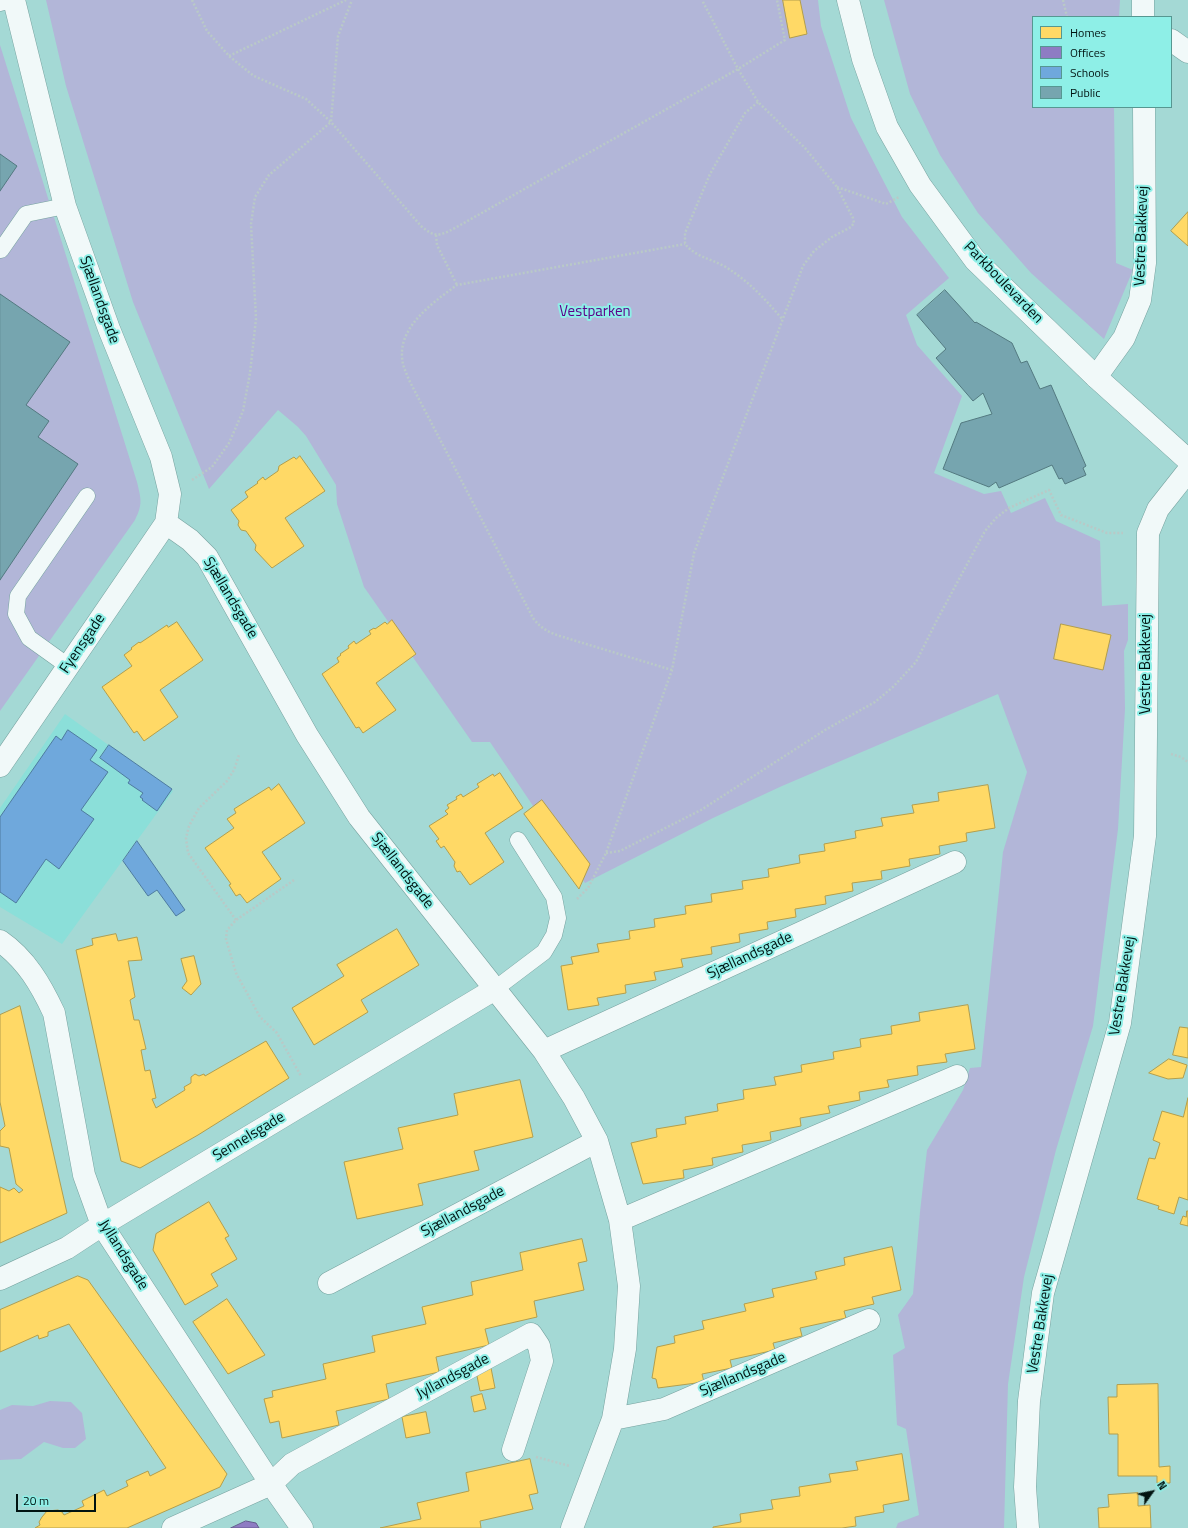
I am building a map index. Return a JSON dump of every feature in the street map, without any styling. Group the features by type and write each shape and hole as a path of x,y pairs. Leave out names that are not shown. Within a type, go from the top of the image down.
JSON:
{"street":[{"name":"Sjællandsgade","path":"13,0 65,206 109,330 161,457 170,494 166,523 190,540 207,557 307,735 359,817 544,1051 574,1098 597,1141 620,1220 629,1286 625,1350 612,1419 572,1528"},
{"name":"Parkboulevarden","path":"848,0 863,59 887,127 920,185 975,260 1096,377 1188,460"},
{"path":"1143,0 1143,16"},
{"path":"1172,41 1188,52"},
{"name":"Vestre Bakkevej","path":"1096,377 1124,338 1140,300 1145,263 1144,108"},
{"name":"Vestre Bakkevej","path":"1028,1528 1025,1487 1029,1401 1042,1292 1120,1023 1145,836 1148,533 1158,509 1188,471"},
{"name":"Fyensgade","path":"0,766 166,523"},
{"name":"Sjællandsgade","path":"544,1051 955,862"},
{"name":"Jyllandsgade","path":"0,941 25,964 43,988 54,1013 84,1175 102,1225 271,1484 302,1528"},
{"name":"Sennelsgade","path":"0,1279 67,1248 102,1225 495,989"},
{"path":"620,1220 957,1076"},
{"name":"Sjællandsgade","path":"330,1283 597,1141"},
{"name":"Sjællandsgade","path":"612,1419 664,1409 869,1320"},
{"name":"Jyllandsgade","path":"271,1484 292,1464 531,1334 539,1346 542,1361 513,1450"},
{"path":"173,1528 271,1484"}],"lane":[{"path":"0,3 13,0"},
{"path":"1,250 26,214 65,206"},
{"path":"68,666 29,638 16,614 18,596 87,496"},
{"path":"495,989 544,952 554,935 558,918 554,897 518,840"}],"path":[{"path":"192,0 207,31 229,56 254,76 306,99 331,122 421,226 431,234 436,235 440,235 455,228 738,69 785,40 777,0"},
{"path":"229,56 346,0"},
{"path":"170,494 212,467 230,443 243,411 250,373 256,320 251,224 255,198 269,175 331,122 338,36 352,0"},
{"path":"558,918 588,888 606,853 672,670 694,553 803,266 814,251 832,236 851,227 854,223 853,218 837,187 805,148 758,102 738,69 702,0"},
{"path":"1063,0 1067,16"},
{"path":"758,102 745,113 710,174 685,233 685,244 692,252 723,266 747,281 763,296 783,320"},
{"path":"837,187 886,204 920,185"},
{"path":"436,235 437,245 457,285"},
{"path":"672,670 563,637 546,631 539,626 533,618 409,380 403,366 402,355 404,342 409,330 419,317 430,305 457,285 685,244"},
{"path":"606,853 620,851 701,810 825,730 875,702 893,687 916,662 985,531 996,518 1009,508 1049,490 1061,515 1107,533 1148,533"},
{"path":"236,920 188,853 186,838 189,826 199,808 227,782 234,770 239,755"},
{"path":"294,880 236,920 227,930 226,939 236,973 260,1018 277,1033 314,1098"},
{"path":"513,1450 593,1472"}],"shaded area":[{"path":"65,714 173,791 62,944 0,907 0,808"}],"green space":[{"name":"Vestparken","path":"46,0 818,0 821,26 851,118 902,217 949,278 906,315 917,345 962,396 934,473 984,494 1001,491 1011,513 1045,498 1056,521 1100,541 1102,606 1128,604 1128,640 1124,651 1125,709 1118,829 1093,1026 1056,1150 1024,1277 1008,1384 1004,1528 896,1528 898,1523 919,1515 906,1429 897,1425 893,1355 905,1348 898,1315 913,1294 927,1150 963,1090 970,1068 981,1067 1003,852 1027,772 998,694 782,786 713,818 585,883 490,742 472,742 364,587 337,504 336,485 306,436 298,427 278,410 209,489 133,302 66,86"},
{"path":"884,0 1120,0 1119,16 1032,16 1032,108 1114,108 1116,263 1133,270 1104,339 1031,273 978,213 940,155 910,94"},
{"path":"0,45 137,482 140,493 140,505 135,520 0,711"},
{"path":"50,1401 71,1402 82,1413 86,1439 75,1448 63,1448 44,1442 21,1459 0,1460 0,1410 12,1405 33,1406"}],"building: Homes":[{"path":"783,0 800,0 807,34 790,38"},
{"path":"1188,212 1188,246 1171,231"},
{"path":"300,456 325,491 285,518 304,546 272,568 255,550 256,545 246,531 241,530 238,525 239,521 231,510 248,497 245,492 258,483 257,482 263,477 265,480 278,471 279,466 294,457 296,459"},
{"path":"392,620 416,654 376,683 396,710 363,733 359,727 356,728 322,674 339,662 337,658 349,648 348,646 354,641 356,644 371,634 369,631 385,622 387,624"},
{"path":"177,622 203,660 160,690 178,717 144,741 137,731 134,733 102,687 132,666 124,655 132,649 131,648 167,625 168,627"},
{"path":"1061,624 1111,635 1103,670 1054,659"},
{"path":"500,773 523,808 485,833 504,862 470,885 460,871 457,872 454,866 455,862 444,846 441,848 436,841 439,839 429,826 448,814 445,811 449,808 447,805 457,799 456,797 461,794 463,797 479,787 477,784 493,774 494,776"},
{"path":"279,784 305,823 262,852 281,879 247,903 240,894 236,896 229,885 231,884 205,848 234,828 227,819 236,813 234,809 269,787 271,790"},
{"path":"988,785 995,828 966,833 967,841 939,846 940,854 909,859 910,866 881,871 882,879 852,883 853,891 825,896 826,904 795,909 796,917 767,922 768,929 739,934 740,942 711,947 712,954 681,959 683,967 654,972 656,980 625,985 626,993 597,998 599,1005 568,1010 561,966 573,964 571,957 599,952 597,944 630,939 629,931 655,927 654,919 686,914 685,906 712,902 711,894 743,889 742,881 769,877 768,869 800,863 799,855 825,851 824,844 856,838 855,831 883,826 881,818 914,813 912,805 939,801 938,793"},
{"path":"542,800 590,864 579,889 524,814"},
{"path":"397,929 419,965 361,1000 368,1012 314,1045 292,1008 344,976 337,965"},
{"path":"116,934 118,941 137,937 142,960 128,961 135,997 130,1000 134,1020 139,1020 146,1049 141,1050 145,1071 150,1070 156,1098 152,1099 156,1108 185,1090 184,1087 191,1083 191,1077 195,1074 199,1076 204,1074 205,1076 266,1041 289,1078 198,1135 140,1168 121,1161 76,950 93,945 92,939"},
{"path":"194,956 201,984 191,995 182,988 187,981 181,959"},
{"path":"968,1005 975,1049 945,1054 947,1062 917,1066 918,1075 887,1080 889,1087 859,1092 860,1100 828,1106 830,1113 800,1118 801,1126 770,1132 771,1140 742,1145 743,1152 712,1158 713,1165 683,1170 684,1178 643,1184 631,1143 657,1137 656,1129 686,1124 685,1117 718,1111 717,1104 744,1099 743,1090 776,1085 774,1077 802,1072 801,1065 834,1059 833,1052 861,1047 860,1039 892,1034 891,1026 920,1021 919,1013"},
{"path":"20,1006 67,1213 0,1243 0,1187 9,1191 14,1188 19,1193 23,1190 16,1184 9,1148 0,1146 0,1131 5,1126 0,1102 0,1015"},
{"path":"1180,1027 1188,1028 1188,1058 1173,1055"},
{"path":"1169,1059 1187,1065 1183,1078 1168,1079 1149,1073"},
{"path":"520,1080 533,1137 474,1151 479,1170 418,1184 423,1205 357,1219 344,1162 403,1149 398,1128 458,1115 454,1094"},
{"path":"1188,1098 1188,1200 1179,1197 1174,1214 1158,1209 1159,1206 1137,1199 1149,1158 1155,1159 1160,1143 1153,1140 1162,1111 1183,1117"},
{"path":"209,1202 229,1236 225,1238 237,1259 211,1274 218,1286 185,1305 153,1250 156,1234"},
{"path":"1187,1211 1188,1226 1180,1224 1183,1216 1186,1217"},
{"path":"582,1239 587,1261 578,1263 584,1290 534,1301 537,1317 485,1329 489,1345 436,1357 439,1372 386,1384 389,1399 336,1411 339,1425 282,1438 279,1421 270,1423 264,1399 273,1397 272,1391 326,1379 323,1364 375,1352 372,1336 426,1324 422,1307 473,1295 471,1282 523,1270 520,1253"},
{"path":"892,1247 901,1290 872,1297 874,1304 844,1311 846,1318 800,1328 802,1336 773,1343 775,1350 730,1360 732,1368 702,1374 704,1382 658,1388 656,1379 652,1378 657,1347 675,1343 674,1336 704,1329 702,1321 746,1311 744,1304 774,1297 772,1289 817,1279 815,1272 845,1265 844,1258"},
{"path":"78,1276 88,1280 227,1474 220,1487 127,1528 35,1528 40,1525 39,1522 47,1511 58,1510 64,1515 84,1506 82,1501 104,1490 107,1496 128,1486 126,1481 148,1471 150,1476 166,1468 69,1324 48,1332 48,1336 39,1339 38,1335 0,1352 0,1310"},
{"path":"227,1299 265,1355 228,1374 193,1322"},
{"path":"491,1368 495,1388 480,1391 476,1371"},
{"path":"1158,1384 1159,1467 1170,1466 1170,1483 1157,1483 1157,1476 1118,1476 1118,1434 1109,1434 1108,1397 1117,1397 1117,1385"},
{"path":"482,1394 486,1409 474,1412 471,1397"},
{"path":"426,1412 430,1433 406,1438 402,1417"},
{"path":"902,1454 909,1500 883,1505 884,1512 855,1517 856,1526 842,1528 713,1528 741,1522 740,1514 773,1509 771,1500 800,1496 799,1487 831,1482 829,1474 858,1470 856,1462"},
{"path":"530,1459 538,1493 529,1495 533,1509 480,1521 481,1528 380,1528 421,1519 417,1503 469,1491 466,1473"},
{"path":"1138,1493 1138,1506 1150,1505 1151,1528 1099,1528 1098,1508 1109,1507 1108,1495"}],"building: Offices":[{"path":"246,1521 256,1523 259,1528 231,1528"}],"building: Schools":[{"path":"68,730 97,750 90,760 108,772 81,810 94,819 59,869 46,859 16,903 0,892 0,817 56,736 61,740"},
{"path":"109,745 172,789 157,811 142,800 143,799 140,797 143,793 128,783 130,780 100,758"},
{"path":"137,841 185,910 176,916 157,890 148,896 123,861"}],"building: Public":[{"path":"0,154 17,166 0,191"},
{"path":"945,290 975,323 976,322 1012,343 1021,363 1027,361 1040,389 1051,385 1086,466 1083,468 1086,475 1065,484 1062,478 1059,479 1052,465 999,488 996,482 989,487 943,469 961,423 992,414 983,393 973,401 936,358 946,349 917,315"},
{"path":"0,294 70,342 26,405 49,421 38,437 78,464 0,580"}]}
